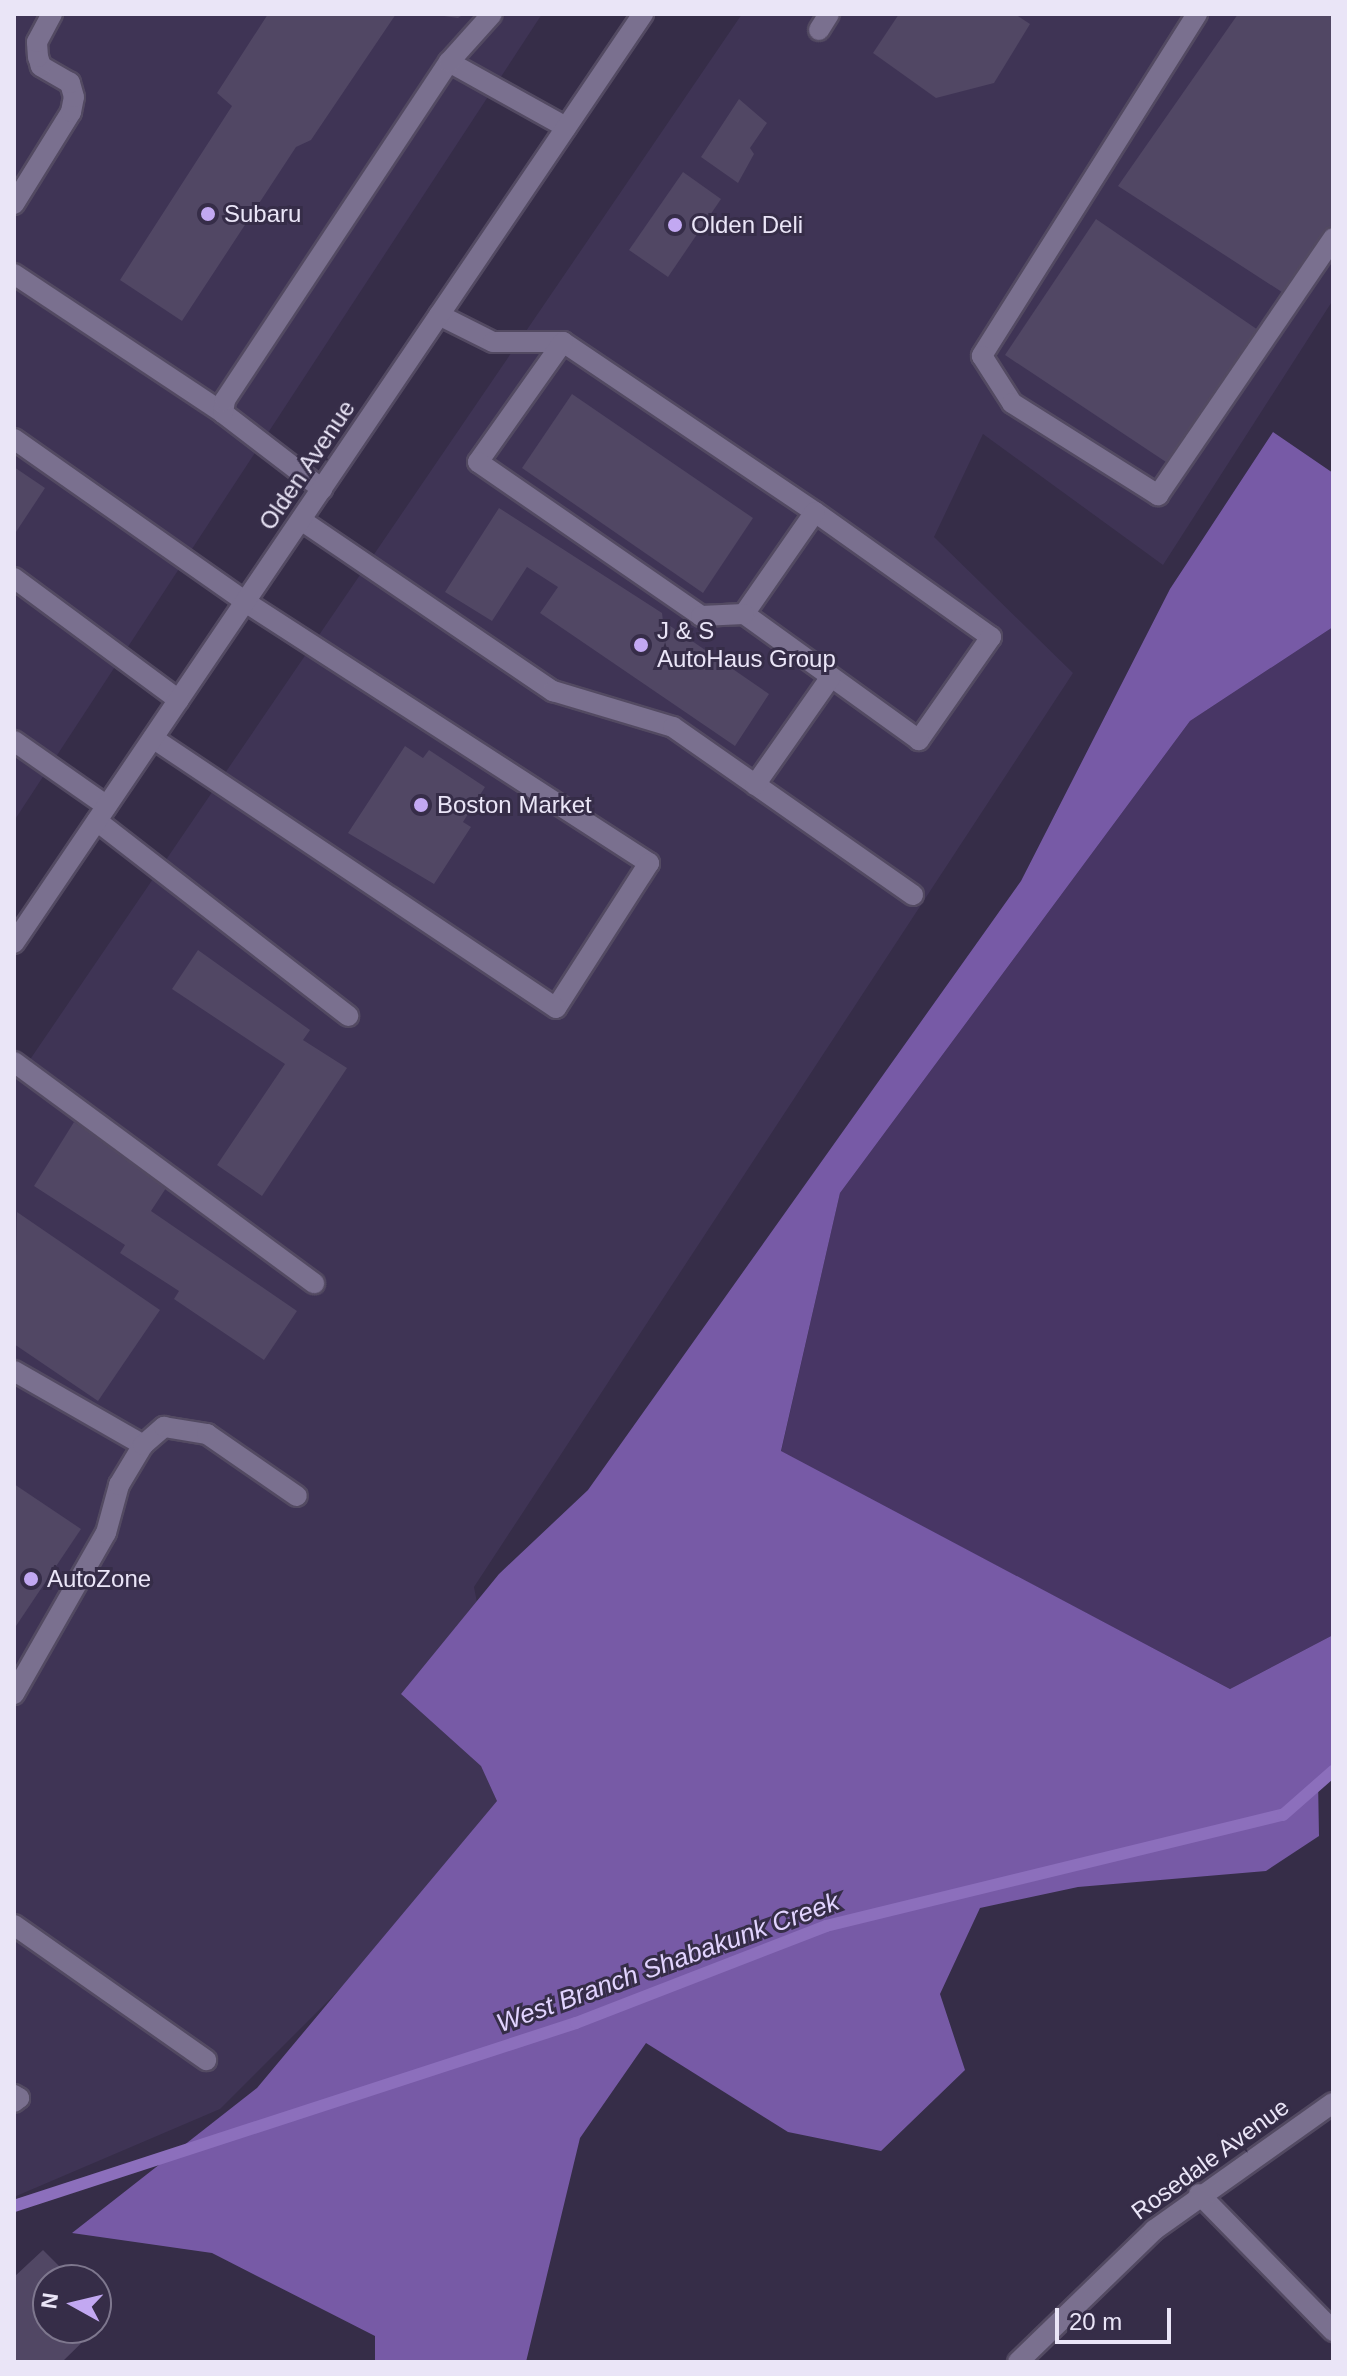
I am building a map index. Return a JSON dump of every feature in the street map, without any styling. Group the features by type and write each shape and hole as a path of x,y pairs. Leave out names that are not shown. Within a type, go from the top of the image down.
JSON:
{"main road":[{"path":"14,204 71,112 74,97 70,83 41,66 38,57 37,42 52,14"},
{"path":"223,413 225,400 449,62 492,14"},
{"name":"Olden Avenue","path":"14,943 643,14"},
{"path":"1197,14 982,356 1012,403 1158,495 1333,238"},
{"path":"449,62 566,127"},
{"path":"14,274 223,413 322,489"},
{"path":"439,315 493,342 563,342 815,512 991,637 919,740 744,614 701,616 478,462 563,342"},
{"path":"14,439 247,603 649,863 556,1008 153,738"},
{"path":"744,614 815,512"},
{"path":"301,520 553,691 673,727 913,895"},
{"path":"14,578 179,700"},
{"path":"755,785 831,677"},
{"path":"14,741 348,1016"},
{"path":"14,1062 314,1283"},
{"path":"14,1371 143,1445"},
{"path":"14,1694 106,1533 119,1485 143,1445 164,1427 207,1434 297,1496"},
{"path":"14,1925 206,2060"},
{"path":"14,2095 19,2098 14,2102"},
{"name":"Rosedale Avenue","path":"1018,2362 1154,2230 1199,2194 1333,2103"},
{"path":"1199,2194 1333,2331"}],"shaded area":[{"path":"14,14 542,14 14,821"},
{"path":"742,14 1333,14 1333,300 1163,565 983,434 934,537 1073,673 474,1587 517,1812 220,2109 14,2197 14,1083"},
{"path":"1273,432 1333,473 1333,627 1190,721 840,1193 781,1451 1230,1689 1333,1635 1333,1768 1318,1779 1319,1836 1266,1871 1078,1887 980,1908 940,1994 965,2070 881,2151 788,2132 646,2043 580,2138 526,2362 375,2362 375,2336 212,2253 72,2233 257,2088 497,1801 481,1766 401,1694 499,1574 588,1490 1021,881 1170,589"},
{"path":"1333,627 1333,1635 1230,1689 781,1452 840,1193 1190,721"}],"building":[{"name":"Subaru","path":"268,14 396,14 311,140 296,147 182,321 120,280 232,106 217,93"},
{"path":"430,14 464,14 458,18"},
{"path":"899,14 1015,14 1030,24 994,83 936,98 873,53"},
{"path":"1238,14 1333,14 1333,227 1288,296 1118,186"},
{"path":"739,99 767,123 750,148 754,154 738,183 701,157"},
{"name":"Olden Deli","path":"683,172 721,199 668,277 629,250"},
{"path":"1096,219 1261,332 1169,464 1005,355"},
{"path":"572,394 753,518 703,593 522,468"},
{"path":"14,467 45,488 14,535"},
{"name":"J & S AutoHaus Group","path":"499,508 662,613 663,621 769,694 735,746 540,613 558,587 527,567 492,621 445,592"},
{"name":"Boston Market","path":"405,746 423,758 429,750 485,787 463,822 471,827 434,884 348,833"},
{"path":"198,950 310,1030 303,1040 347,1068 262,1196 217,1165 285,1064 172,989"},
{"path":"74,1122 168,1185 151,1211 297,1311 264,1360 174,1299 179,1291 120,1253 125,1245 34,1186"},
{"path":"17,1212 160,1310 98,1401 14,1344"},
{"name":"AutoZone","path":"14,1484 81,1529 14,1629"},
{"path":"43,2250 57,2264 32,2264 32,2344 80,2344 62,2362 14,2362 14,2277"}],"waterway":[{"name":"West Branch Shabakunk Creek","path":"14,2206 576,2023 826,1926 1283,1815 1333,1771"}],"place":[{"name":"Subaru","path":"208,214"},
{"name":"Olden Deli","path":"675,225"},
{"name":"J & S AutoHaus Group","path":"641,645"},
{"name":"Boston Market","path":"421,805"},
{"name":"AutoZone","path":"31,1579"}]}
